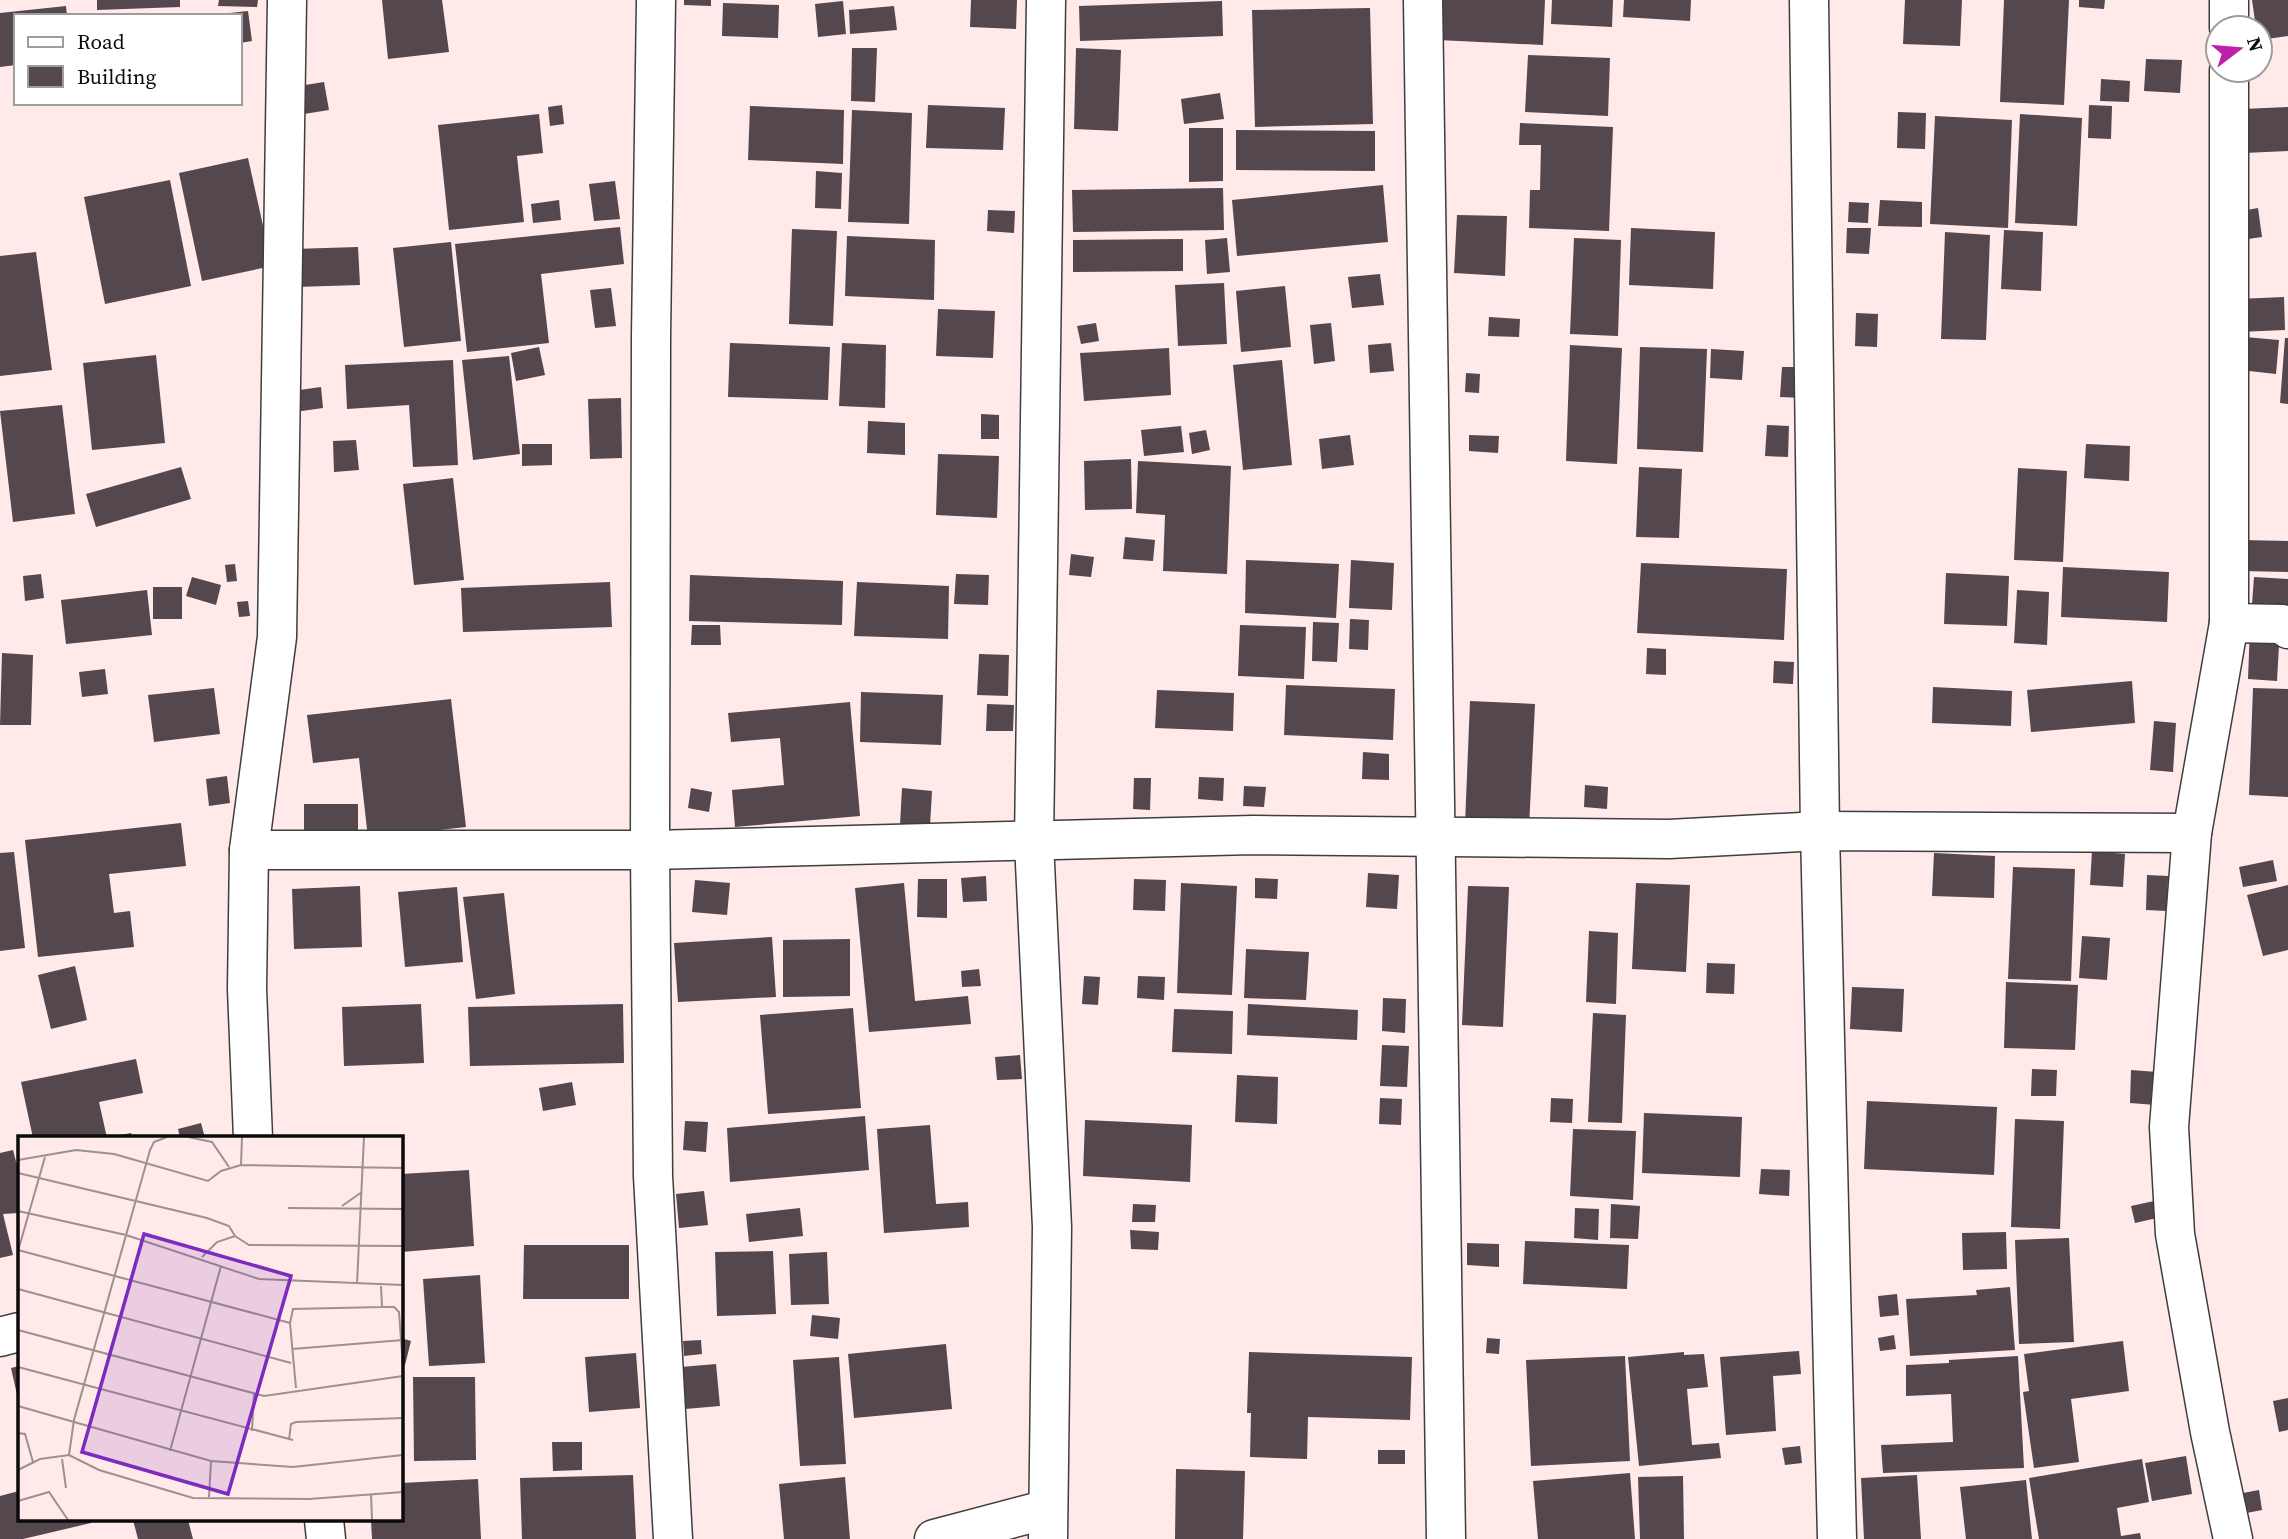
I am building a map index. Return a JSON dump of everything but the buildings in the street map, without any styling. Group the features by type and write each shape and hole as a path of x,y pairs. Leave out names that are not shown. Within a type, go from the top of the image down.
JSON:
{"street":[{"path":"254,1136 247,989 249,850 277,637 287,0"},
{"path":"656,0 651,336 650,850 653,1176 673,1539"},
{"path":"934,1539 1048,1524 1052,1227 1034,842 1046,0"},
{"path":"1423,0 1446,1539"},
{"path":"1809,0 1819,831 1838,1539"},
{"path":"2230,84 2230,623 2192,833 2169,1127 2175,1234 2210,1432 2233,1539"},
{"path":"2230,623 2282,624 2288,629"},
{"path":"249,850 650,850 1254,835 1669,839 1819,831 2192,833"},
{"path":"0,1337 18,1332"}]}
